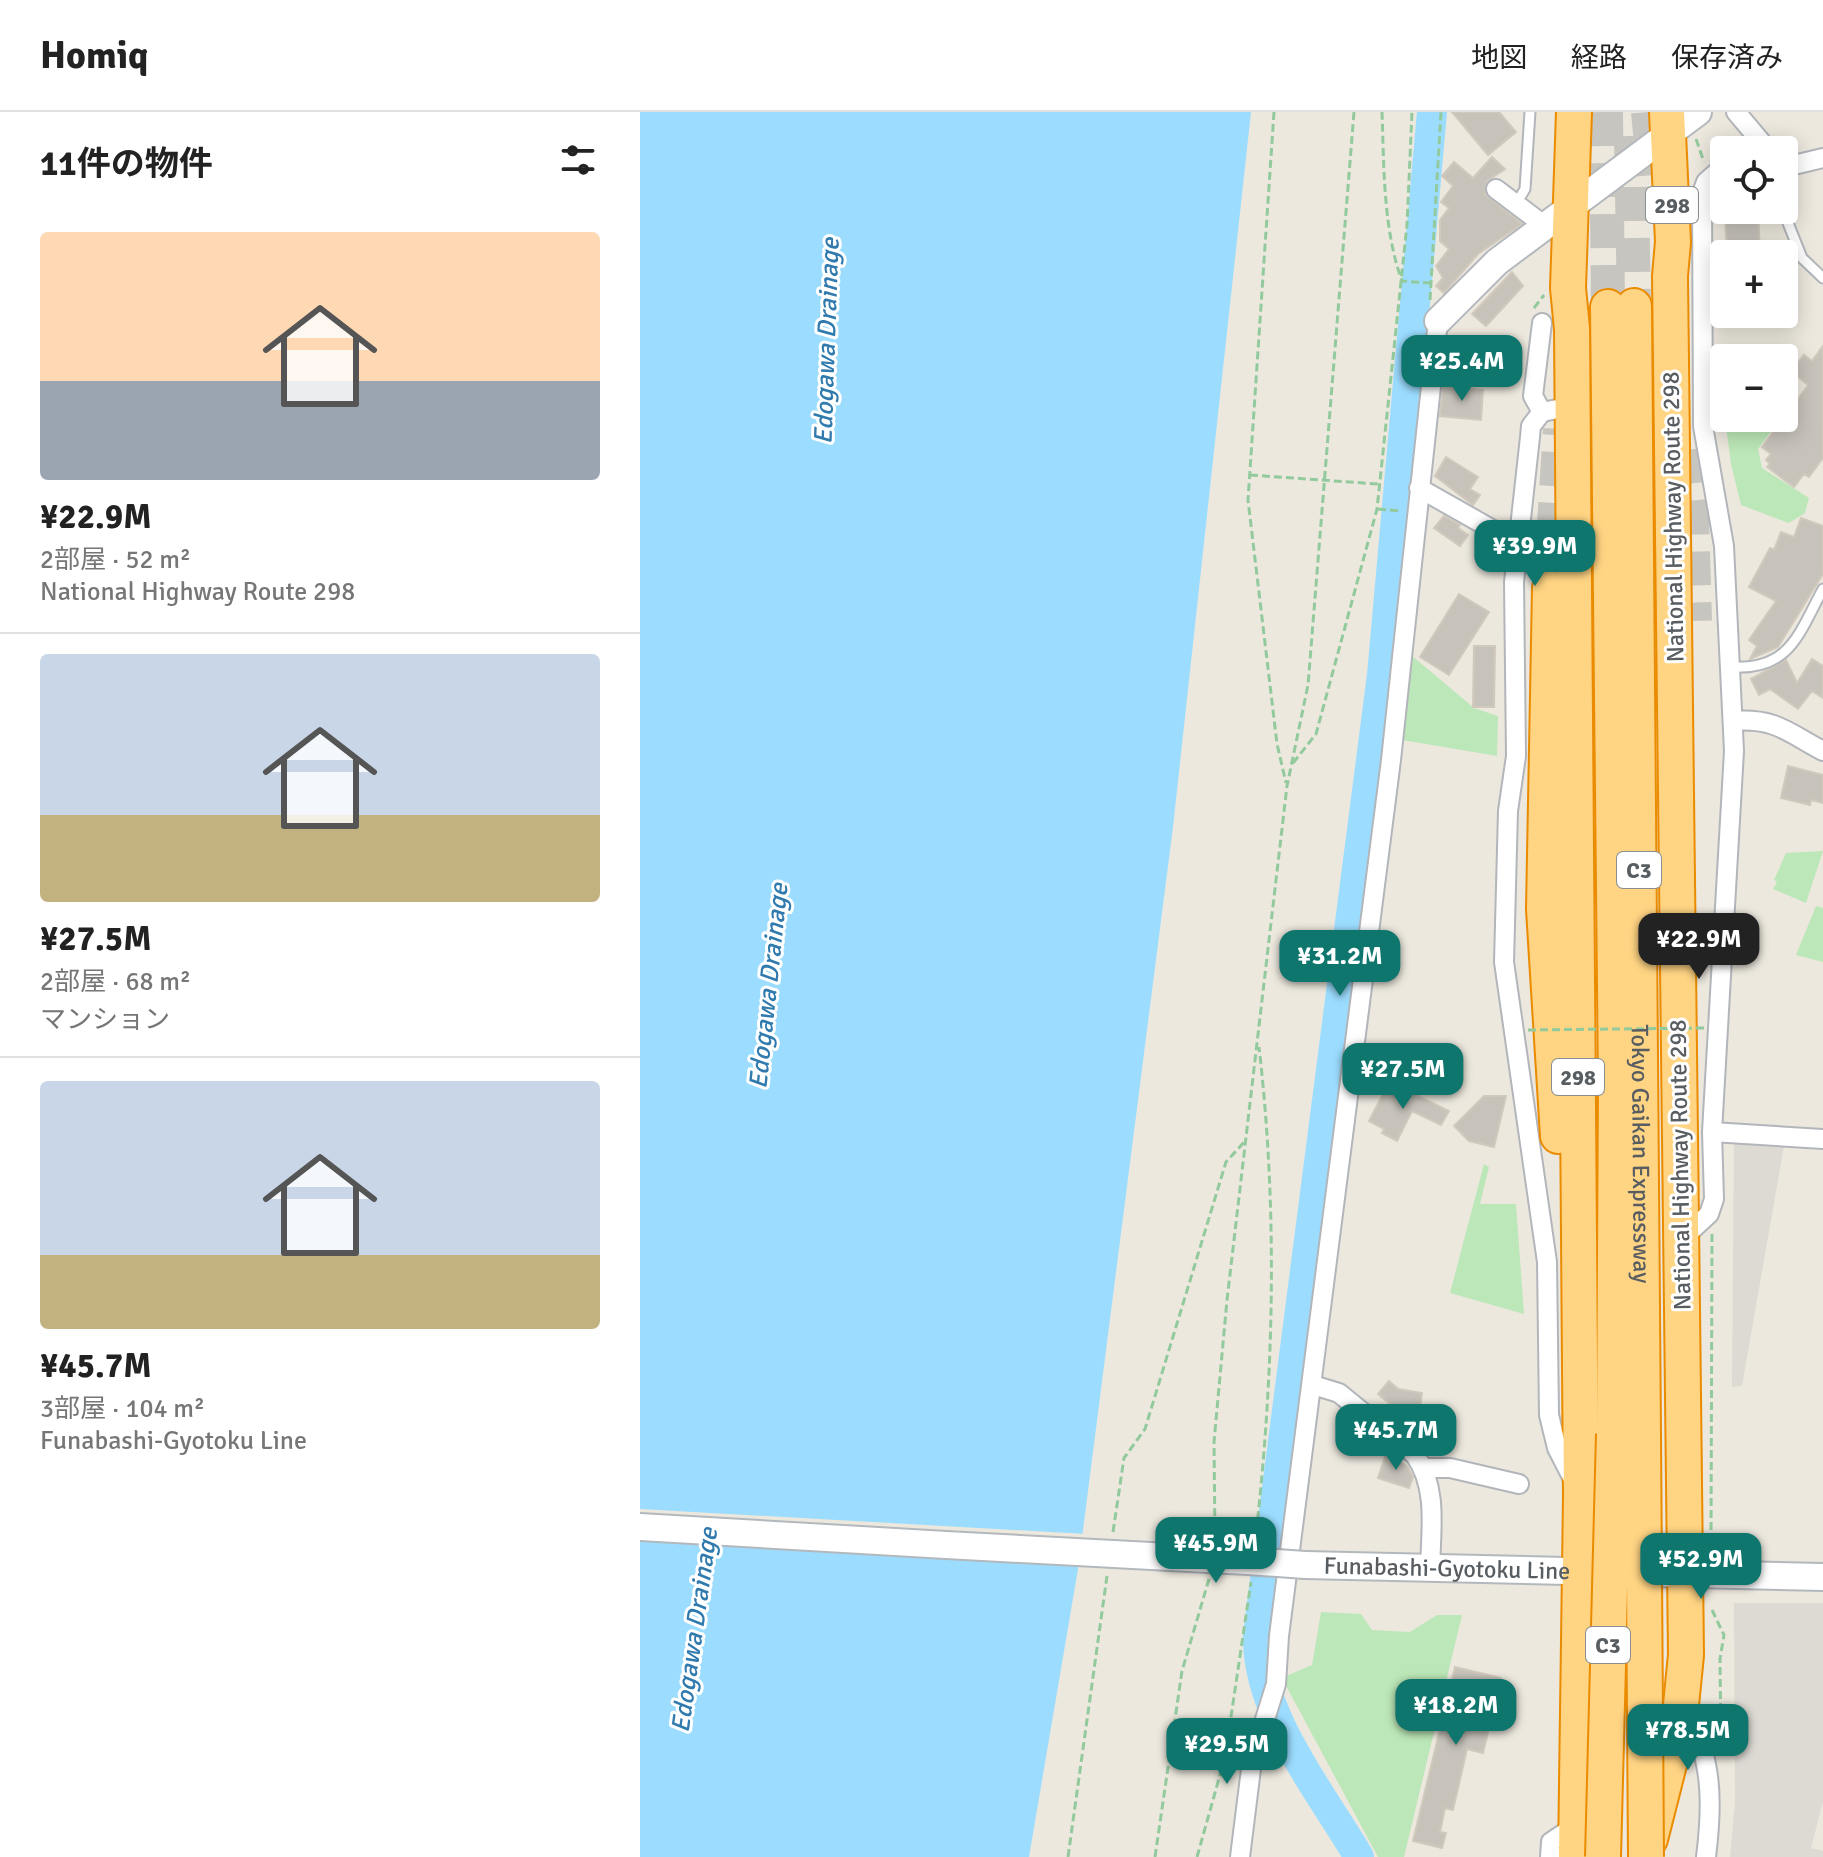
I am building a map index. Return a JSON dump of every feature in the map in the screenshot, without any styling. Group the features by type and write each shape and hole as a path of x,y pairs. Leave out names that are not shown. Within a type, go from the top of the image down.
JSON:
{"highway":[{"name":"298","path":"1574,112 1566,210 1568,288 1557,326 1557,409 1580,1311 1581,1574 1577,1840"},
{"name":"298","path":"1566,210 1588,112"},
{"name":"National Highway Route 298","path":"1646,1857 1669,1773 1683,1687 1686,1576 1670,276 1679,121"},
{"name":"National Highway Route 298","path":"1670,276 1679,121"},
{"name":"Tokyo Gaikan Expressway","path":"1621,306 1628,1434 1646,1857"},
{"path":"1550,588 1544,909 1555,1106 1580,1311"},
{"path":"1679,1148 1698,920 1695,621"},
{"name":"Tokyo Gaikan Expressway","path":"1603,1857 1628,1434"}],"main road":[{"path":"1438,321 1497,262 1679,121"},
{"name":"Funabashi-Gyotoku Line","path":"640,1527 1251,1564 1581,1574 1823,1577"}],"street":[{"path":"1736,112 1752,136"},
{"path":"1798,164 1823,158"},
{"path":"1682,1240 1713,1207 1712,1132 1733,721 1724,546 1703,426 1702,193 1710,177"},
{"path":"1496,189 1516,204 1566,210"},
{"path":"1672,221 1687,238 1702,240"},
{"path":"1240,1857 1252,1761 1276,1684 1389,775 1438,321"},
{"path":"1557,409 1531,426 1519,538 1515,636 1516,756 1508,811 1504,962 1547,1262 1549,1415 1557,1448 1581,1496"},
{"path":"1419,488 1502,535 1519,538"},
{"path":"1733,721 1757,719 1778,723 1823,751"},
{"path":"1712,1132 1823,1139"},
{"path":"1313,1385 1339,1393 1415,1455 1424,1468 1431,1493 1430,1569"},
{"path":"1424,1468 1450,1468 1519,1484"},
{"path":"1683,1687 1710,1773 1711,1820 1706,1857"},
{"path":"1550,1857 1551,1842 1577,1840"}],"lane":[{"path":"1516,204 1525,189 1530,112"},
{"path":"1788,224 1802,258 1823,278"},
{"path":"1729,667 1755,669 1780,658 1798,634 1823,589"}],"path":[{"path":"1274,112 1248,500 1275,729 1287,786"},
{"path":"1155,1857 1200,1559 1287,786 1308,685 1327,480 1354,112"},
{"path":"1382,112 1391,230 1395,261 1402,281"},
{"path":"1293,763 1316,734 1377,509 1402,281 1412,112"},
{"path":"1438,321 1430,308 1430,283 1441,112"},
{"path":"1679,121 1710,161"},
{"path":"1402,281 1430,283"},
{"path":"1250,475 1379,484"},
{"path":"1377,509 1407,511"},
{"path":"1528,1030 1706,1028"},
{"path":"1197,1857 1225,1757 1269,1426 1270,1218 1266,1105 1258,1040"},
{"path":"1113,1535 1124,1458 1145,1429 1226,1162 1246,1140"},
{"path":"1068,1857 1109,1565"},
{"path":"1712,1600 1712,1610 1724,1635"}],"shaded area":[{"path":"1734,1137 1785,1140 1742,1386 1732,1387"},
{"path":"1734,1603 1823,1603 1823,1802 1811,1848 1823,1851 1823,1857 1730,1857 1735,1803"}],"green space":[{"path":"1727,432 1771,432 1758,449 1762,468 1809,498 1805,513 1789,523 1741,505"},
{"path":"1411,655 1474,708 1498,716 1497,756 1402,740"},
{"path":"1823,851 1806,903 1773,889 1786,853"},
{"path":"1816,906 1823,908 1823,962 1796,955"},
{"path":"1484,1164 1489,1167 1480,1204 1516,1204 1524,1314 1450,1293"},
{"path":"1321,1612 1361,1614 1372,1630 1410,1632 1437,1615 1462,1615 1404,1857 1378,1857 1284,1682 1286,1676 1312,1665"}],"water":[{"name":"Edogawa Drainage","path":"640,112 1251,112 1173,827 1078,1569 1029,1857 640,1857"}],"pier":[{"path":"640,1509 1086,1534 1083,1560 640,1536"}],"building":[{"path":"1452,112 1499,112 1516,132 1488,155"},
{"path":"1492,157 1505,169 1487,181 1485,194 1522,224 1478,254 1444,293 1436,286 1443,278 1436,266 1449,249 1440,241 1440,220 1449,208 1441,202 1453,186 1442,176 1454,162 1473,178"},
{"path":"1726,224 1759,224 1759,240 1726,240"},
{"path":"1512,272 1523,286 1486,326 1472,314"},
{"path":"1823,346 1823,458 1809,477 1804,474 1794,487 1767,467 1770,464 1766,460 1771,454 1762,447 1773,432 1798,432 1798,399 1808,385 1798,377 1798,362 1804,355 1812,361"},
{"path":"1443,387 1483,390 1481,420 1440,416"},
{"path":"1446,457 1478,477 1470,489 1480,495 1473,505 1435,476"},
{"path":"1444,516 1460,525 1458,528 1468,535 1460,546 1434,528"},
{"path":"1801,518 1823,526 1823,574 1778,647 1750,659 1757,646 1749,640 1776,601 1749,587 1770,548 1774,550 1781,532 1794,537"},
{"path":"1459,594 1489,612 1449,675 1420,657"},
{"path":"1474,646 1495,646 1494,707 1473,707"},
{"path":"1812,659 1823,666 1823,698 1812,691 1798,709 1770,689 1759,695 1751,679 1786,660 1797,683"},
{"path":"1788,766 1823,775 1823,803 1811,800 1810,805 1781,798"},
{"path":"1389,1082 1449,1111 1441,1125 1412,1111 1397,1141 1382,1133 1384,1129 1369,1121"},
{"path":"1484,1096 1506,1096 1494,1147 1469,1141 1454,1126"},
{"path":"1389,1381 1398,1389 1422,1393 1420,1408 1410,1420 1378,1394"},
{"path":"1386,1454 1407,1466 1413,1477 1409,1488 1378,1478"},
{"path":"1455,1667 1501,1678 1483,1753 1467,1749 1453,1810 1445,1808 1440,1832 1446,1833 1442,1848 1413,1841"}],"waterway":[{"path":"1359,1857 1279,1722 1260,1664 1258,1635 1382,675 1432,112"}],"tunnel":[{"path":"1606,112 1608,307"},
{"path":"1648,112 1654,175"},
{"path":"1631,136 1634,306"},
{"path":"1550,588 1560,429"},
{"path":"1685,450 1692,517 1695,621"}]}
